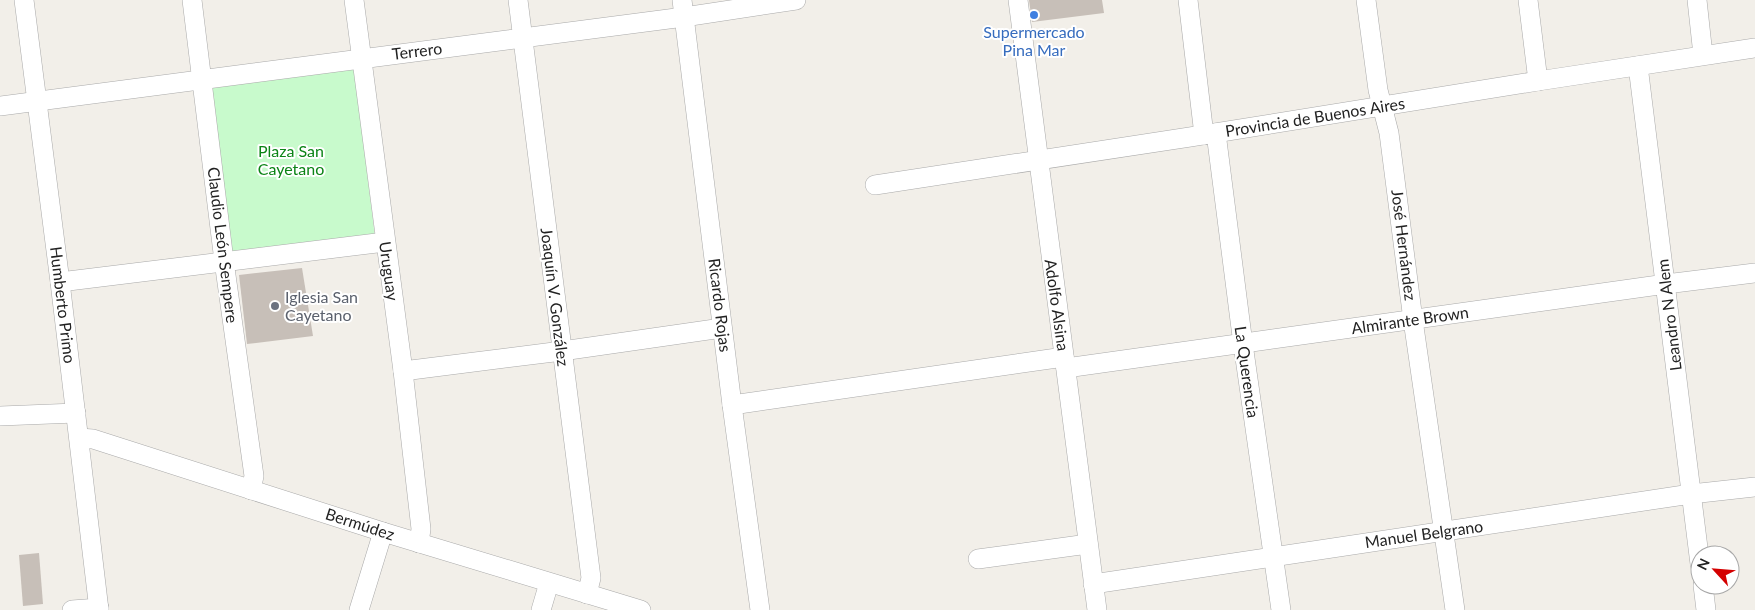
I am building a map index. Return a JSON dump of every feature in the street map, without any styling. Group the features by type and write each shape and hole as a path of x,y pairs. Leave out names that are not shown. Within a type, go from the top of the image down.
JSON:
{"street":[{"name":"Humberto Primo","path":"24,0 99,609"},
{"name":"Claudio León Sempere","path":"192,0 224,261 254,476 251,490"},
{"name":"Uruguay","path":"354,0 403,371 420,529 419,543"},
{"name":"Joaquín V. González","path":"518,0 591,578 587,594"},
{"name":"Terrero","path":"0,106 523,37 683,9 796,0"},
{"name":"Adolfo Alsina","path":"1018,0 1097,610"},
{"name":"La Querencia","path":"1188,0 1243,344 1281,610"},
{"name":"José Hernández","path":"1366,0 1381,107 1389,133 1413,320 1455,610"},
{"path":"1528,0 1538,81"},
{"path":"1697,0 1703,55"},
{"name":"Ricardo Rojas","path":"683,9 722,328 760,610"},
{"name":"Provincia de Buenos Aires","path":"875,185 1755,48"},
{"name":"Leandro N Alem","path":"1638,66 1698,545"},
{"path":"60,282 385,242"},
{"name":"Almirante Brown","path":"732,405 1065,363 1243,344 1755,273"},
{"path":"403,371 722,328"},
{"path":"0,416 76,412"},
{"name":"Bermúdez","path":"79,438 92,439 383,532 641,610"},
{"name":"Manuel Belgrano","path":"1093,584 1691,494 1755,487"},
{"path":"359,610 383,532"},
{"path":"978,559 1088,544"},
{"path":"541,610 549,583"},
{"path":"1704,595 1706,610"},
{"path":"72,610 99,609"}],"green space":[{"name":"Plaza San Cayetano","path":"354,66 375,237 228,255 207,85"}],"building":[{"path":"1029,0 1102,0 1104,13 1032,22"},
{"name":"Iglesia San Cayetano","path":"302,268 313,336 247,344 239,275"},
{"path":"39,553 43,604 23,606 19,555"}],"place":[{"name":"Supermercado Pina Mar","path":"1034,15"},
{"name":"Iglesia San Cayetano","path":"275,306"}]}
